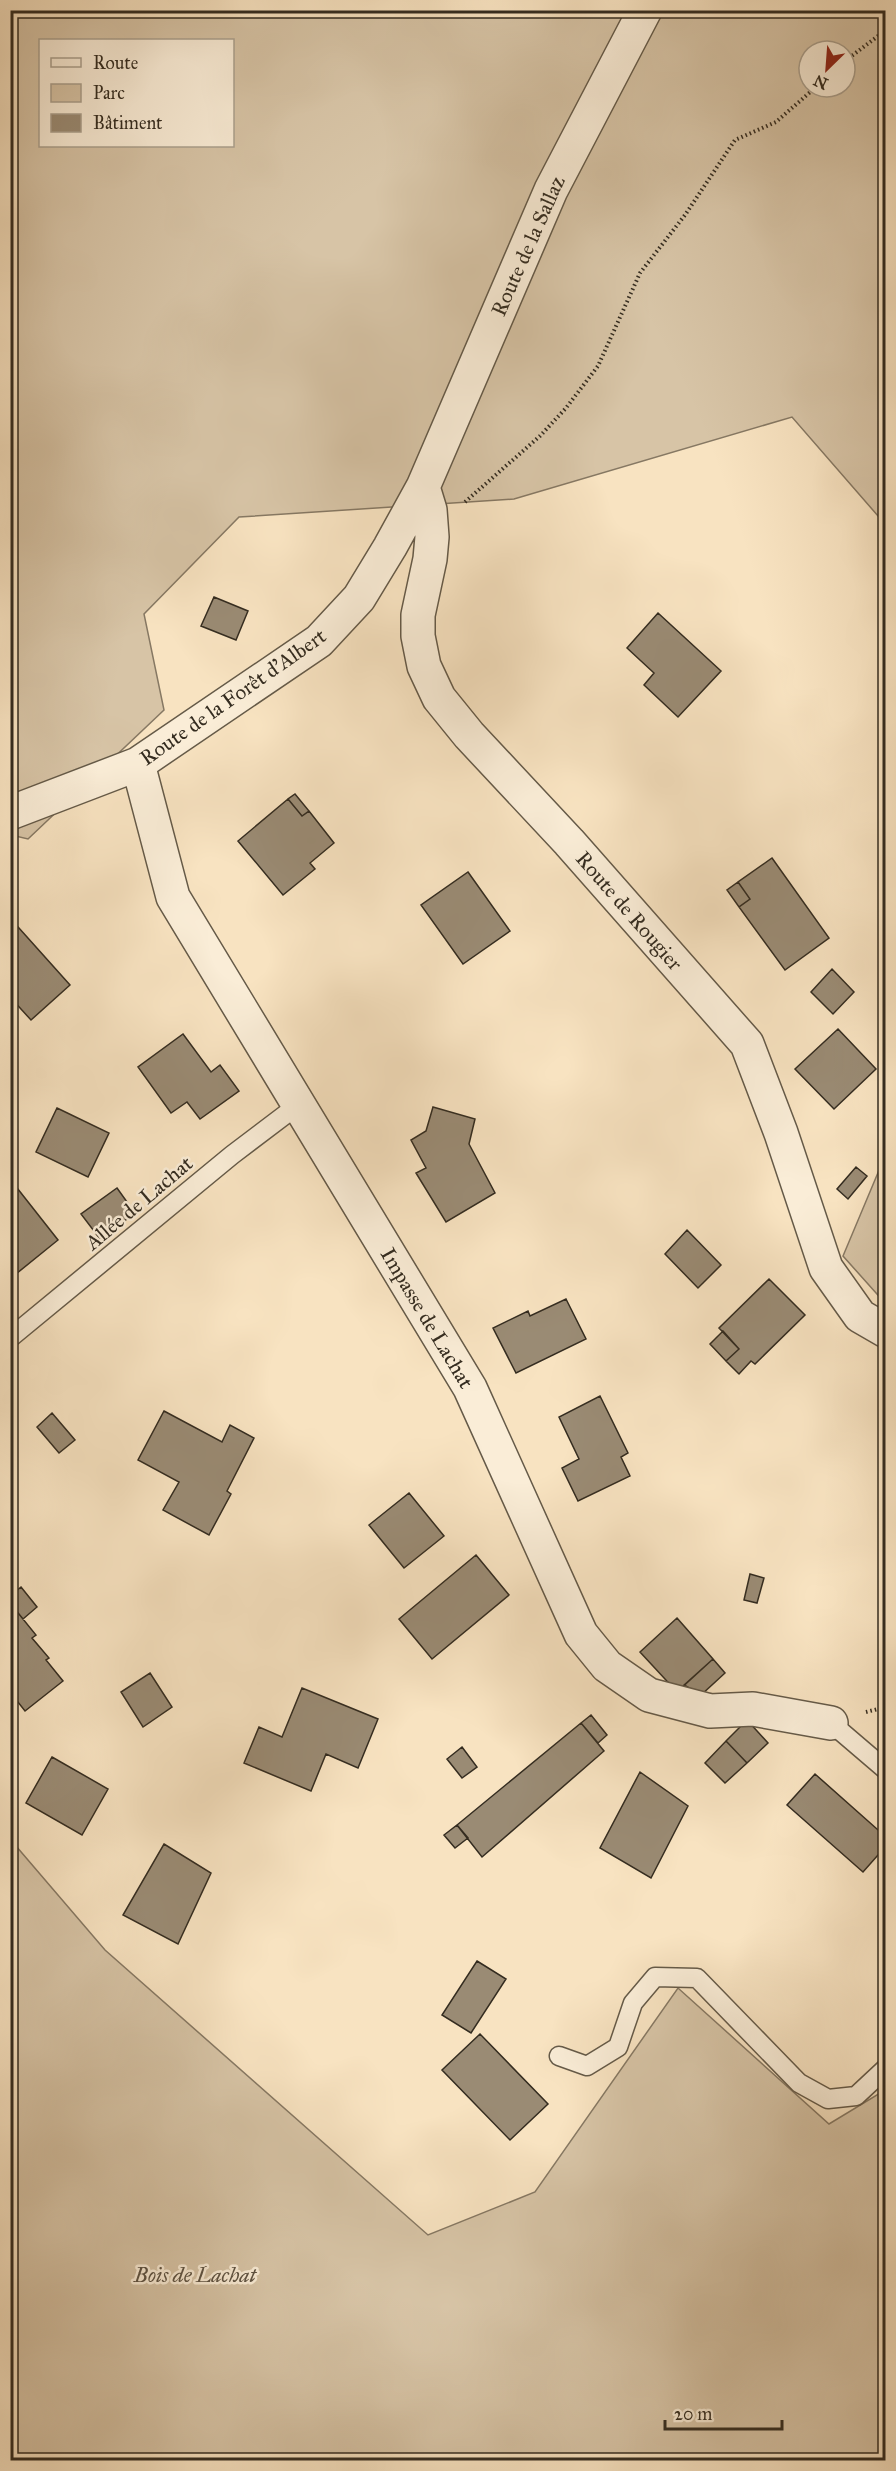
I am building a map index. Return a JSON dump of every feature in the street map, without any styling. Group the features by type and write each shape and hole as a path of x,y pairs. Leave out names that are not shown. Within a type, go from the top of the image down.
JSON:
{"street":[{"name":"Route de la Sallaz","path":"423,487 551,190 645,10"},
{"name":"Route de Rougier","path":"423,487 431,524 430,559 418,615 418,636 424,666 439,698 469,735 569,842 747,1044 781,1133 826,1268 860,1316 885,1331"},
{"name":"Route de la Forêt d'Albert","path":"10,813 138,764 319,641 359,598 423,487"},
{"name":"Impasse de Lachat","path":"138,764 173,897 470,1388 581,1634 607,1666 649,1695 710,1711 753,1709 831,1723"}],"lane":[{"name":"Allée de Lachat","path":"10,1338 232,1155 298,1105"},
{"path":"831,1723 885,1770"},
{"path":"559,2056 586,2066 618,2047 633,2003 655,1977 697,1978 799,2083 828,2099 856,2096 885,2068"}],"path":[{"path":"857,52 885,30"},
{"path":"431,524 474,496 540,436 566,408 598,366 640,273 685,215 735,140 776,122 802,99"}],"green space":[{"path":"11,11 885,11 885,524 792,417 514,499 239,517 144,614 164,710 28,839 11,835"},
{"path":"885,1156 885,1303 843,1256"},
{"name":"Bois de Lachat","path":"10,1839 105,1950 428,2235 535,2192 678,1988 829,2124 885,2090 885,2460 11,2460"}],"building":[{"path":"214,597 248,611 236,640 201,626"},
{"path":"658,613 721,671 678,717 644,685 654,673 627,648"},
{"path":"295,794 309,811 302,816 288,799"},
{"path":"288,799 302,816 309,811 334,843 310,863 315,869 283,895 238,841"},
{"path":"772,858 829,938 785,970 739,907 750,899 738,882"},
{"path":"468,872 510,931 463,964 421,905"},
{"path":"738,882 750,899 739,907 727,890"},
{"path":"10,918 70,985 31,1020 10,997"},
{"path":"832,969 854,992 833,1014 811,992"},
{"path":"838,1029 876,1069 834,1109 795,1069"},
{"path":"183,1034 211,1072 220,1065 239,1091 200,1119 187,1102 171,1113 138,1067"},
{"path":"433,1107 475,1119 469,1144 495,1193 446,1222 416,1173 426,1168 411,1140 426,1131"},
{"path":"57,1108 109,1133 88,1177 36,1152"},
{"path":"856,1167 867,1176 848,1199 837,1189"},
{"path":"10,1179 58,1240 11,1278 10,1278"},
{"path":"117,1188 135,1213 100,1239 81,1214"},
{"path":"687,1230 721,1265 698,1288 665,1254"},
{"path":"769,1279 805,1315 755,1364 751,1361 739,1374 726,1361 739,1349 719,1328"},
{"path":"566,1299 586,1339 516,1373 493,1328 528,1311 530,1316"},
{"path":"723,1331 739,1349 726,1361 710,1344"},
{"path":"600,1396 628,1453 621,1457 630,1476 578,1501 562,1468 579,1459 559,1417"},
{"path":"164,1411 222,1442 230,1425 254,1438 227,1491 231,1494 209,1535 163,1510 179,1482 138,1460"},
{"path":"52,1413 75,1440 59,1453 37,1427"},
{"path":"409,1493 444,1536 404,1568 369,1525"},
{"path":"476,1555 509,1595 432,1659 399,1619"},
{"path":"750,1574 764,1578 757,1603 744,1600"},
{"path":"21,1587 37,1607 23,1619 10,1603 10,1596"},
{"path":"10,1603 36,1635 32,1638 49,1658 46,1660 63,1681 25,1711 10,1692"},
{"path":"677,1618 713,1659 677,1692 640,1652"},
{"path":"713,1659 725,1673 701,1695 684,1685"},
{"path":"150,1673 172,1707 143,1727 121,1692"},
{"path":"302,1688 378,1719 358,1768 326,1754 311,1791 244,1763 259,1727 282,1737"},
{"path":"591,1715 607,1735 598,1743 581,1723"},
{"path":"747,1720 768,1743 747,1763 726,1741"},
{"path":"581,1723 604,1751 482,1857 457,1825"},
{"path":"726,1741 747,1763 725,1783 705,1763"},
{"path":"462,1747 477,1767 462,1778 447,1759"},
{"path":"52,1757 108,1789 82,1835 26,1803"},
{"path":"640,1772 688,1806 651,1878 600,1848"},
{"path":"815,1774 886,1837 886,1846 863,1872 787,1805"},
{"path":"457,1825 468,1838 455,1848 444,1835"},
{"path":"164,1844 211,1873 178,1944 123,1915"},
{"path":"477,1961 506,1979 471,2033 442,2015"},
{"path":"480,2034 548,2104 510,2140 442,2070"}]}
